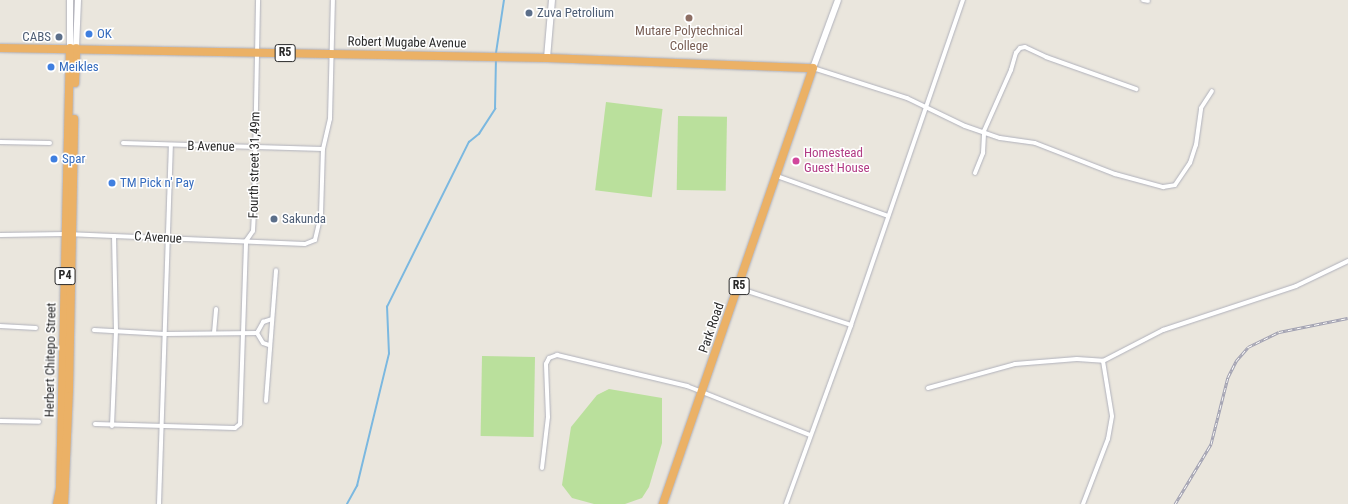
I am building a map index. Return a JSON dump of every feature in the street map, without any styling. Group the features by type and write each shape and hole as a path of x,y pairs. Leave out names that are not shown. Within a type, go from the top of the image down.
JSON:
{"highway":[{"name":"Robert Mugabe Avenue","path":"0,48 73,48 548,58 813,68"},
{"name":"Herbert Chitepo Street","path":"64,504 73,48"},
{"name":"Park Road","path":"663,504 813,68"},
{"name":"Herbert Chitepo Street","path":"57,504 60,488 69,235"}],"street":[{"name":"Herbert Chitepo Street","path":"70,0 73,48"},
{"name":"Herbert Chitepo Street","path":"73,48 78,0"},
{"name":"Fourth street 31,49m","path":"161,428 236,428 240,424 246,241 254,228 258,0"},
{"path":"322,149 330,119 333,54 333,0"},
{"path":"548,58 552,0"},
{"path":"838,0 813,68 907,98 965,126 984,131 1000,138 1035,143 1115,174 1169,187 1179,181 1190,163 1196,145 1201,108 1212,91"},
{"path":"786,504 851,326 963,0"},
{"path":"975,173 983,153 984,131 1011,70 1016,52 1020,48 1025,47 1046,57 1136,89"},
{"path":"0,142 50,143"},
{"name":"B Avenue","path":"123,143 170,146 322,149"},
{"path":"159,504 170,146"},
{"name":"C Avenue","path":"0,235 114,236 305,244 315,240 321,215 322,149"},
{"path":"777,176 888,216"},
{"path":"112,426 116,331 114,236"},
{"path":"928,388 1015,364 1077,359 1103,361 1163,330 1296,286 1348,261"},
{"path":"266,400 269,345 276,270"},
{"path":"738,288 851,326"},
{"path":"214,333 216,309"},
{"path":"257,333 263,322 272,319"},
{"path":"0,326 36,328"},
{"path":"94,330 165,334 257,333"},
{"path":"257,333 263,343 269,345"},
{"path":"542,468 548,417 546,364 549,358 554,355 603,364 687,386 701,394 810,435"},
{"path":"1083,504 1108,439 1112,416 1103,361"},
{"path":"0,421 39,422"},
{"path":"95,424 161,428"}],"green space":[{"path":"606,102 663,109 652,197 595,190"},
{"path":"678,116 727,117 726,191 677,190"},
{"path":"482,356 535,357 534,437 481,436"},
{"path":"609,389 662,398 662,443 649,487 642,498 625,504 594,504 572,498 562,485 571,427 597,395"}],"waterway":[{"path":"496,53 504,0"},
{"path":"347,504 357,486 389,354 387,307 469,142 479,134 495,109 496,59"}],"railway":[{"path":"1175,504 1211,444 1228,377 1236,361 1248,347 1279,332 1348,318"}],"place":[{"name":"Zuva Petrolium","path":"529,13"},
{"name":"Mutare Polytechnical College","path":"689,18"},
{"name":"OK","path":"89,34"},
{"name":"CABS","path":"59,37"},
{"name":"Meikles","path":"51,67"},
{"name":"Spar","path":"54,159"},
{"name":"Homestead Guest House","path":"796,161"},
{"name":"TM Pick n' Pay","path":"112,183"},
{"name":"Sakunda","path":"274,219"}]}
